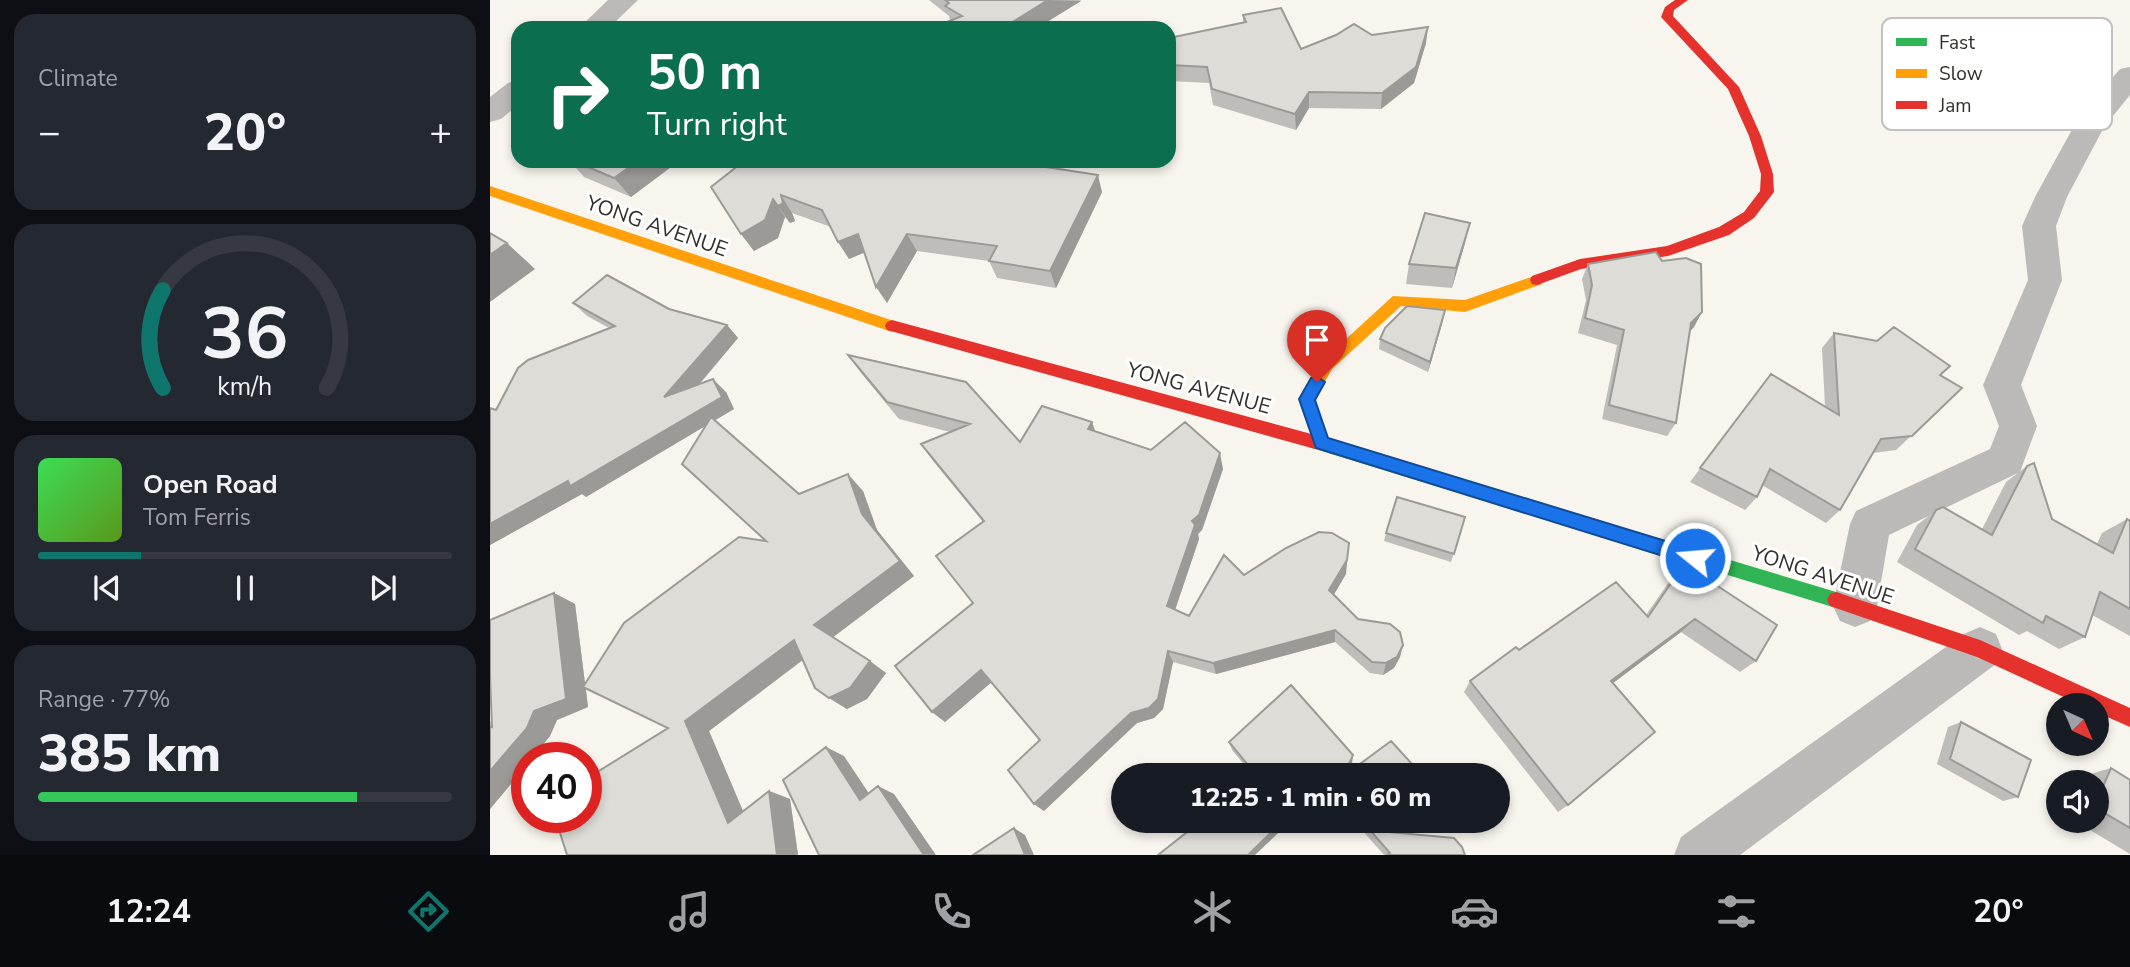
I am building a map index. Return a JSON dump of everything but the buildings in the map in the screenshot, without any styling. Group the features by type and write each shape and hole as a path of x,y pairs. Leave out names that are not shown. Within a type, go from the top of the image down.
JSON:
{"street":[{"path":"601,21 624,0"},
{"path":"1322,443 1307,399 1327,365 1398,300 1465,306 1580,264 1668,251 1724,231 1749,215 1767,192 1767,174 1755,136 1733,87 1667,18 1669,9 1682,0"},
{"path":"2112,97 2130,76"},
{"path":"490,112 511,96"},
{"path":"1855,606 1871,524 2006,460 2018,426 2002,385 2045,280 2039,226 2051,197 2087,130"},
{"name":"YONG AVENUE","path":"490,191 863,318 1322,443 1855,606 1980,649 2130,718"},
{"path":"1699,855 1980,649"}],"traffic: fast":[{"path":"1315,442 1836,600"}],"traffic: slow":[{"path":"490,191 892,326"},
{"path":"1322,444 1307,399 1327,365 1398,300 1465,306 1537,280"}],"traffic: jam":[{"path":"1537,280 1580,264 1668,251 1724,231 1749,215 1767,192 1767,174 1755,136 1733,87 1667,17 1669,9 1682,0"},
{"path":"892,326 1315,442"},
{"path":"1836,600 1980,649 2130,718"}],"route":[{"path":"1317,382 1307,399 1322,443 1695,558"}]}
